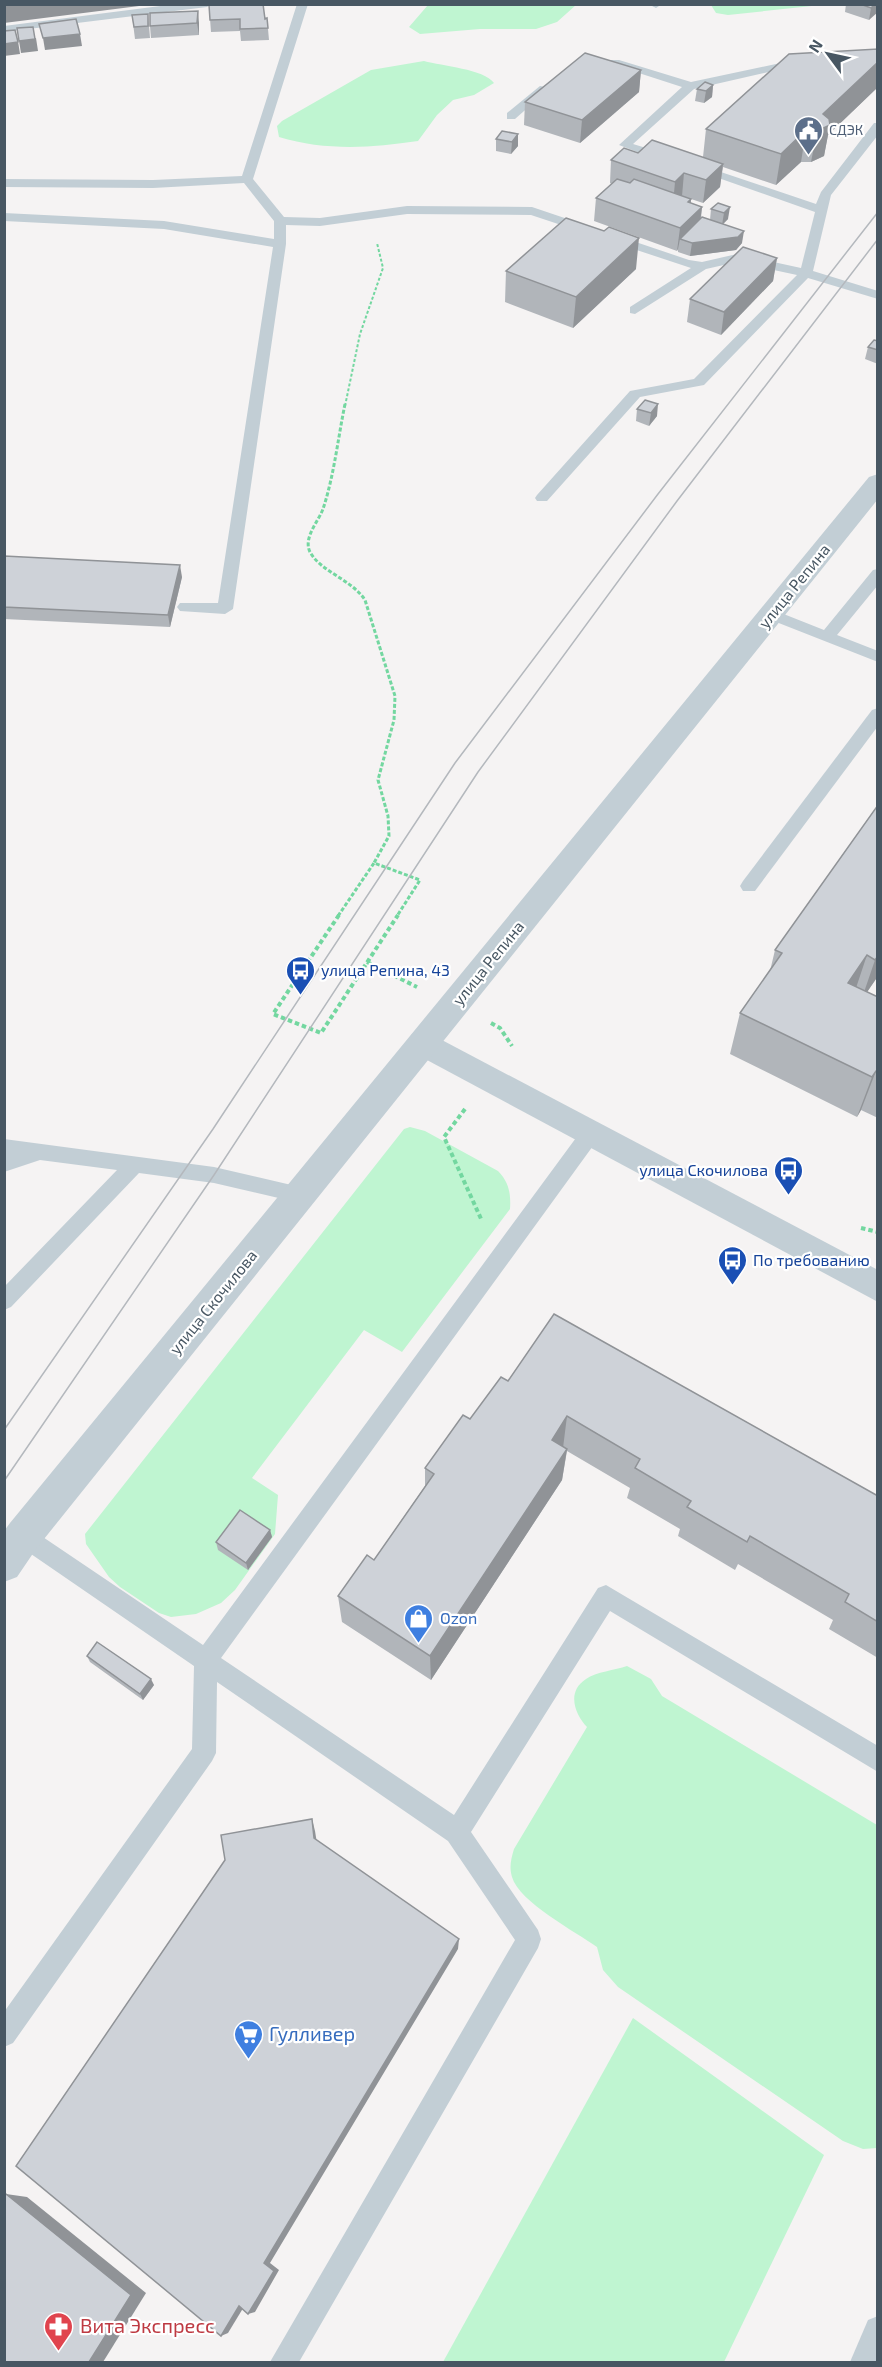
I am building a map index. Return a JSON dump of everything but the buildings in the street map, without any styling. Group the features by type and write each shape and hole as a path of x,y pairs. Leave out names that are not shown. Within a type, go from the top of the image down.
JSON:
{"street":[{"name":"улица Репина","path":"423,1042 878,482"},
{"path":"423,1042 878,1287"},
{"name":"улица Скочилова","path":"4,1563 23,1536 423,1042"}],"lane":[{"path":"4,29 207,4"},
{"path":"248,179 303,4"},
{"path":"602,58 690,86 806,61"},
{"path":"511,116 551,81"},
{"path":"690,86 626,145 821,210"},
{"path":"542,498 635,394 699,382 806,273 825,195 878,126"},
{"path":"4,183 153,184 248,179"},
{"path":"185,607 225,609 280,244 280,221 248,179"},
{"path":"280,221 320,222 406,210 532,211 686,263 702,266"},
{"path":"4,217 165,225 280,244"},
{"path":"635,310 702,266 737,258 806,273 878,296"},
{"path":"827,637 878,574"},
{"path":"771,614 878,657"},
{"path":"748,886 878,714"},
{"path":"4,2034 204,1753 206,1660 591,1133"},
{"path":"4,1148 214,1175 300,1195"},
{"path":"4,1164 39,1152"},
{"path":"4,1301 135,1164"},
{"path":"23,1536 457,1832 529,1939 284,2362"},
{"path":"457,1832 606,1596 878,1760"},
{"path":"864,2362 878,2330"}],"path":[{"path":"353,217 372,230 382,254 383,268 360,334 323,509 309,540 308,549 315,560 356,586 364,600 395,696 394,720 378,780 388,816 389,836 374,863 273,1014 321,1033 420,879 374,863"},
{"path":"508,1245 487,1232 444,1137 513,1047"}],"green space":[{"path":"428,5 576,5 557,22 536,29 480,29 420,34 409,27"},
{"path":"711,5 821,5 728,15 716,13"},
{"path":"424,61 472,71 489,78 494,83 474,95 453,100 437,115 418,141 348,147 314,145 279,137 277,126 282,121 371,70"},
{"path":"410,1127 425,1131 498,1171 505,1179 508,1188 510,1209 402,1352 364,1330 252,1478 278,1495 275,1534 235,1590 221,1603 196,1614 171,1617 159,1613 109,1577 86,1544 85,1534 404,1129"},
{"path":"627,1666 651,1679 662,1696 877,1825 877,2148 863,2149 843,2141 618,1987 603,1970 597,1947 536,1906 517,1887 511,1870 514,1849 587,1727 576,1710 574,1696 576,1690 590,1677"},
{"path":"633,2018 824,2155 724,2362 443,2362"}],"tram line":[{"path":"4,1430 213,1129 455,763 658,494 878,212"},
{"path":"4,1481 214,1175 478,772 677,501 878,239"}],"place":[{"name":"СДЭК","path":"808,156"},
{"name":"улица Репина, 43","path":"300,996"},
{"name":"улица Скочилова","path":"789,1196"},
{"name":"По требованию","path":"732,1286"},
{"name":"Ozon","path":"419,1644"},
{"name":"Гулливер","path":"248,2060"},
{"name":"Вита Экспресс","path":"59,2352"}]}
